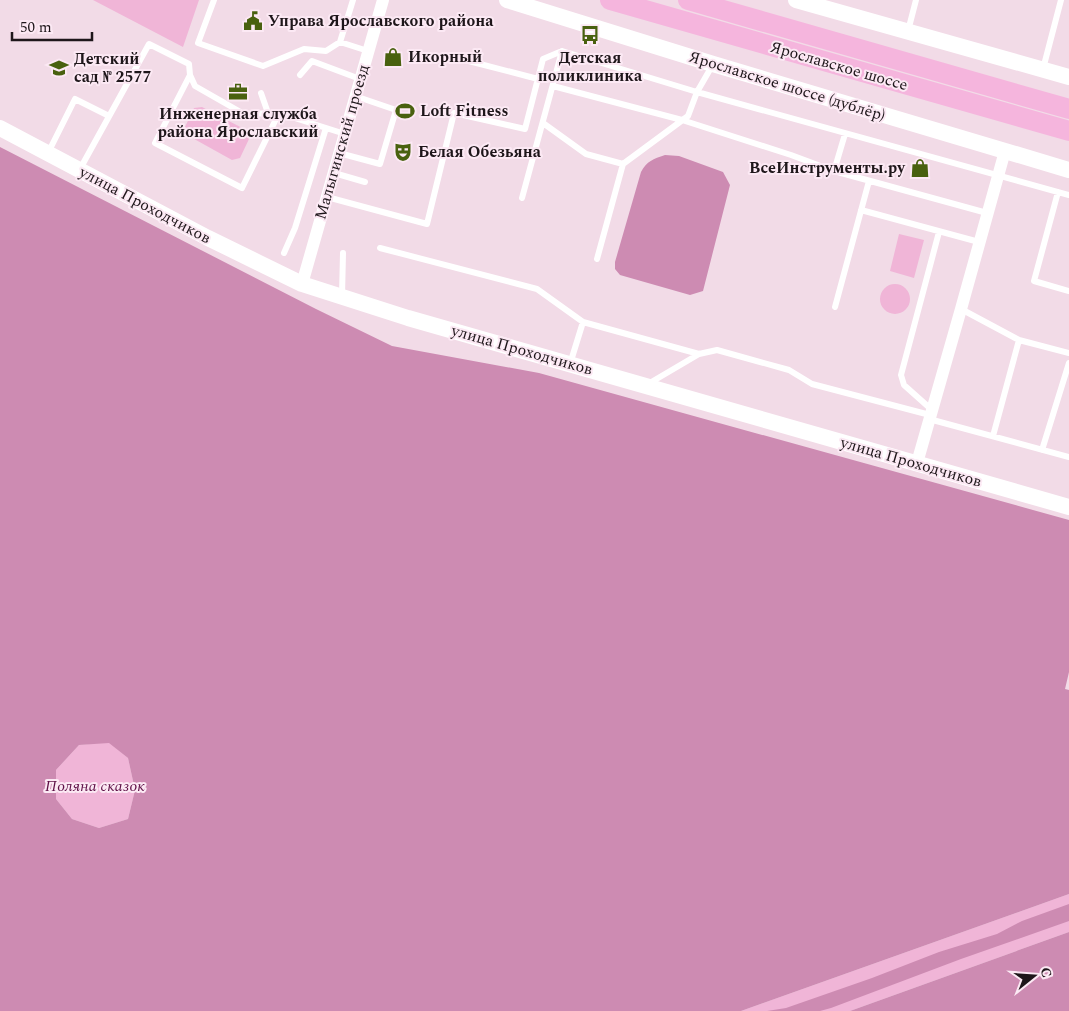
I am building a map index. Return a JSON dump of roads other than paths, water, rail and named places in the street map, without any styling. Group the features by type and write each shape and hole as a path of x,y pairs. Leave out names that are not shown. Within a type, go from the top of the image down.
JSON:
{"main road":[{"name":"Ярославское шоссе","path":"610,0 1069,131"},
{"name":"Ярославское шоссе","path":"688,0 1069,109"}],"street":[{"name":"Малыгинский проезд","path":"302,284 383,0"},
{"name":"Ярославское шоссе (дублёр)","path":"507,0 713,64 1069,170"},
{"path":"796,0 1069,78"},
{"name":"улица Проходчиков","path":"0,128 208,238 302,284 342,298 1069,507"},
{"path":"916,464 1005,151"}],"lane":[{"path":"214,0 198,43 263,66 304,49 326,51 340,42 353,0"},
{"path":"908,32 916,0"},
{"path":"1042,70 1061,1 1069,5"},
{"path":"340,42 368,51"},
{"path":"80,170 149,44 189,64 190,75 195,86 244,114 279,113 345,134"},
{"path":"522,198 562,51"},
{"path":"327,197 426,224 454,113 525,129 543,60 562,51 697,92 1069,195"},
{"path":"457,58 538,79"},
{"path":"300,75 312,61 360,79"},
{"path":"597,259 623,164 688,116 697,92 713,64"},
{"path":"190,75 155,143 242,188 279,113"},
{"path":"553,86 682,120 834,171 987,213"},
{"path":"261,93 268,113"},
{"path":"339,153 380,164 396,110 355,96"},
{"path":"48,153 75,99 109,116"},
{"path":"543,124 586,154 623,164"},
{"path":"284,253 295,228 326,128"},
{"path":"834,171 845,134"},
{"path":"334,173 365,182"},
{"path":"835,307 869,181"},
{"path":"1058,192 1034,281 1069,291"},
{"path":"861,210 979,242"},
{"path":"930,414 904,385 901,375 939,232"},
{"path":"380,248 537,289 583,322 698,354"},
{"path":"342,298 343,253"},
{"path":"961,310 1019,340 1069,353"},
{"path":"570,364 583,322"},
{"path":"993,436 1019,340"},
{"path":"646,386 698,354 717,350 789,370 812,384 930,414 993,436 1069,457"},
{"path":"1042,450 1069,363"}],"place":[{"name":"Управа Ярославского района","path":"253,21"},
{"name":"Детская поликлиника","path":"590,35"},
{"name":"Икорный","path":"393,57"},
{"name":"Детский сад № 2577","path":"59,68"},
{"name":"Инженерная служба района Ярославский","path":"238,92"},
{"name":"Loft Fitness","path":"405,111"},
{"name":"Белая Обезьяна","path":"403,152"},
{"name":"ВсеИнструменты.ру","path":"920,168"}],"park label":[{"name":"Поляна сказок","path":"95,786"}]}
